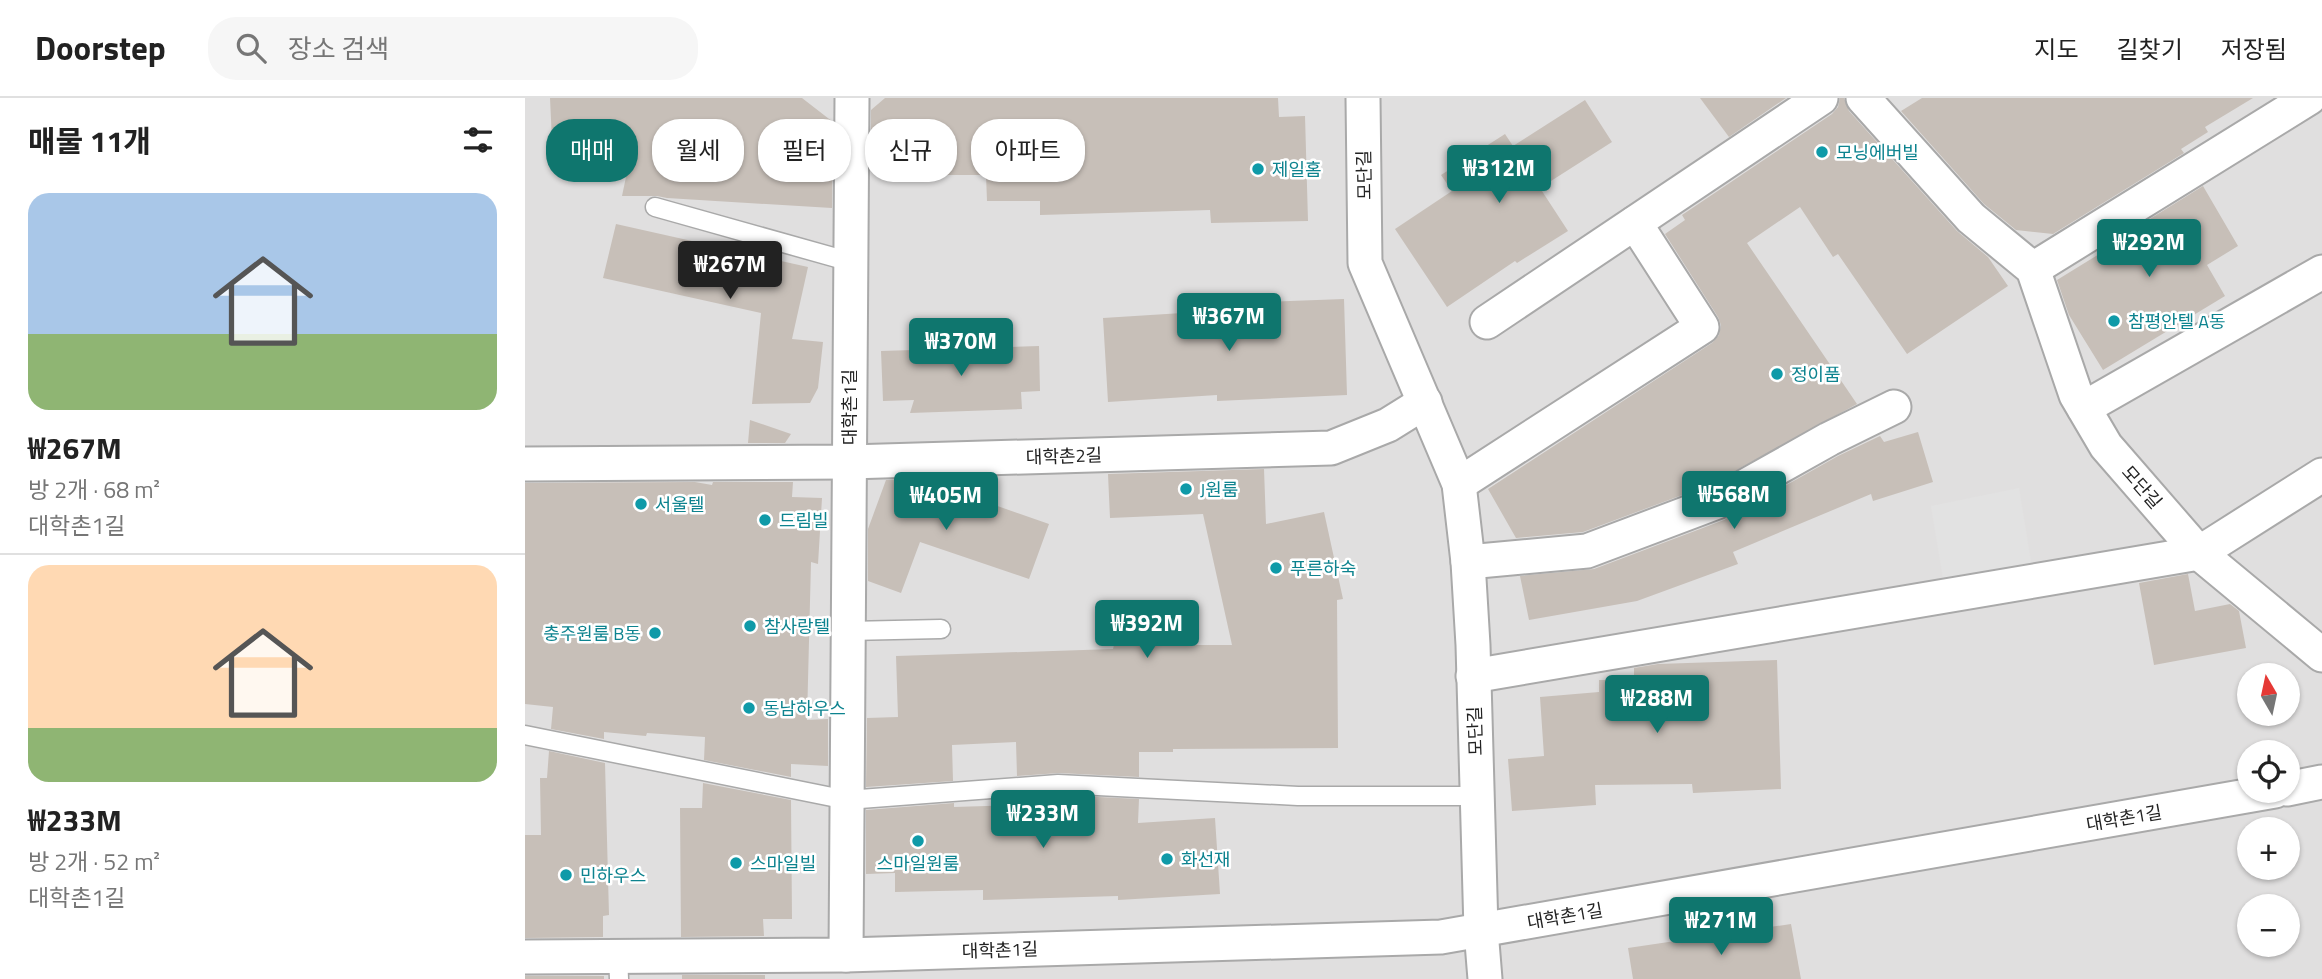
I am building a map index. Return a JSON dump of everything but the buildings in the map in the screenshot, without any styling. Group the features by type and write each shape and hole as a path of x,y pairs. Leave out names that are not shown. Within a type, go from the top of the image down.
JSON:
{"street":[{"name":"대학촌1길","path":"846,955 852,98"},
{"name":"모단길","path":"1363,98 1366,262 1459,484 1468,562 1485,979"},
{"path":"1487,322 1821,98"},
{"path":"1870,101 1971,218 2033,269 2309,98"},
{"path":"1459,484 1702,327 1635,223"},
{"name":"모단길","path":"2033,269 2076,395 2106,446 2199,553 2322,655"},
{"path":"2084,408 2322,272"},
{"name":"대학촌2길","path":"525,464 849,462 1331,448 1388,425 1425,402"},
{"path":"1468,562 1587,551 1717,502 1829,439 1894,407"},
{"path":"1473,676 2199,553 2322,475"},
{"path":"2300,786 2322,782"},
{"name":"대학촌1길","path":"525,957 618,968 846,955 1441,937 2237,798"}],"lane":[{"path":"655,207 851,262"},
{"path":"848,631 941,629"},
{"path":"525,735 847,800 1058,784 1298,796 1477,796"}],"shaded area":[{"path":"525,98 2322,98 2322,979 525,979"},
{"path":"2019,488 2033,574 1945,591 1931,506"}],"place":[{"name":"모닝에버빌","path":"1822,152"},
{"name":"제일홈","path":"1258,169"},
{"name":"참평안텔 A동","path":"2114,321"},
{"name":"정이품","path":"1777,374"},
{"name":"J원룸","path":"1186,489"},
{"name":"서울텔","path":"641,504"},
{"name":"드림빌","path":"765,520"},
{"name":"푸른하숙","path":"1276,568"},
{"name":"참사랑텔","path":"750,626"},
{"name":"충주원룸 B동","path":"655,633"},
{"name":"동남하우스","path":"749,708"},
{"name":"스마일원룸","path":"918,841"},
{"name":"화선재","path":"1167,859"},
{"name":"스마일빌","path":"736,863"},
{"name":"민하우스","path":"566,875"}]}
